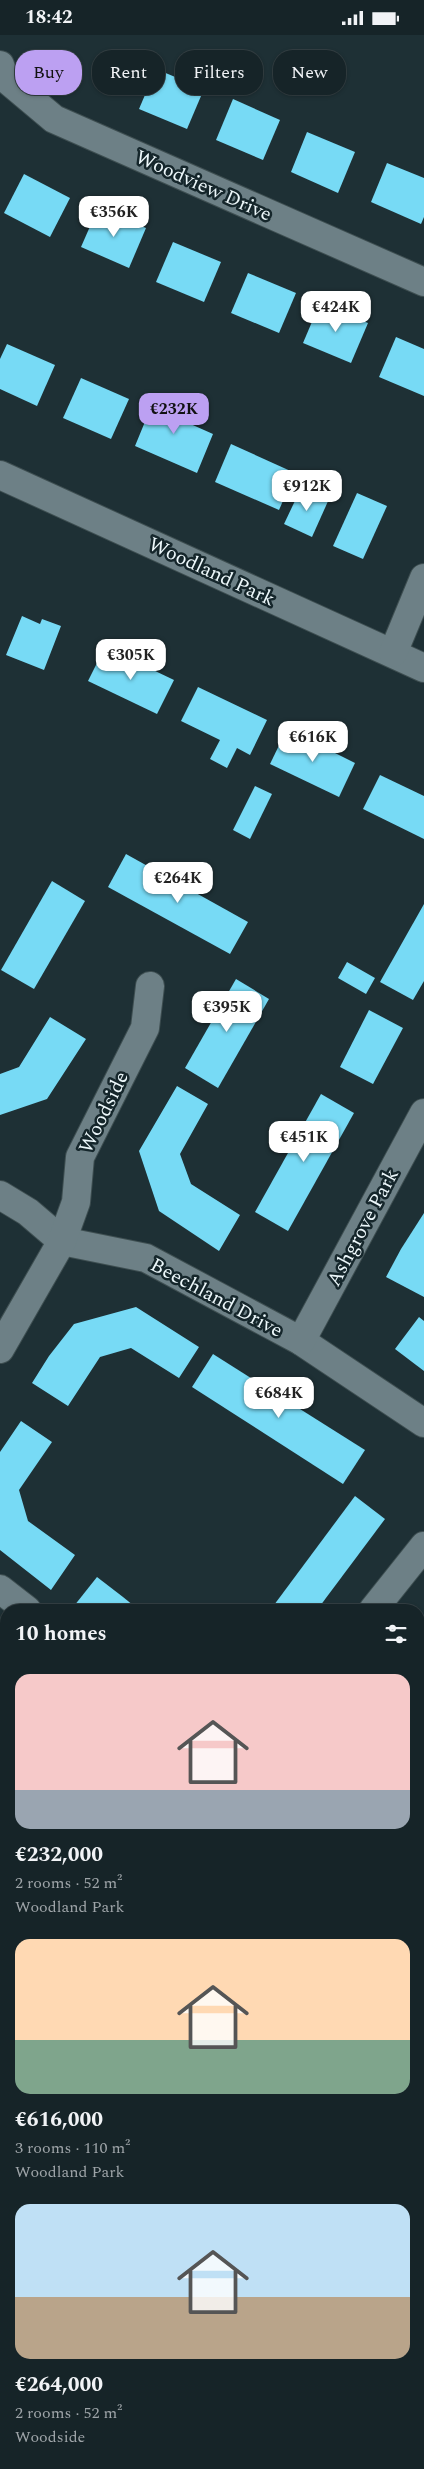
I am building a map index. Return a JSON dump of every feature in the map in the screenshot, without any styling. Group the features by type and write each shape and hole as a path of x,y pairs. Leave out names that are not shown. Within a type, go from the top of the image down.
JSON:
{"street":[{"name":"Woodview Drive","path":"0,65 4,77 54,119 424,282"},
{"name":"Woodland Park","path":"0,475 393,653 424,669"},
{"path":"393,653 424,578"},
{"name":"Woodside","path":"0,1349 62,1241 76,1201 80,1157 145,1028 150,986"},
{"name":"Ashgrove Park","path":"301,1341 424,1113"},
{"name":"Beechland Drive","path":"0,1195 28,1212 62,1241 146,1258 301,1341 424,1423"},
{"path":"378,1604 424,1546"},
{"path":"0,1589 19,1604"}],"building":[{"path":"165,73 175,77 175,95 201,95 187,129 139,109 145,95 165,95"},
{"path":"233,99 280,120 263,160 216,140"},
{"path":"307,132 355,152 338,193 291,172"},
{"path":"387,163 424,178 424,217 421,224 371,202"},
{"path":"24,174 70,198 50,237 4,213"},
{"path":"98,208 146,228 129,268 81,247"},
{"path":"173,242 221,262 204,302 156,282"},
{"path":"248,273 296,293 279,333 231,313"},
{"path":"320,303 368,323 351,363 303,343"},
{"path":"396,337 424,349 424,396 379,377"},
{"path":"7,344 55,365 37,406 0,389 0,359"},
{"path":"81,378 129,399 111,439 63,418"},
{"path":"156,395 192,410 186,422 213,434 197,473 135,446"},
{"path":"231,444 295,473 279,510 215,482"},
{"path":"302,486 329,499 312,537 284,524"},
{"path":"357,493 387,506 363,559 333,546"},
{"path":"22,616 40,624 42,619 61,626 44,670 6,655"},
{"path":"105,647 174,680 157,714 88,681"},
{"path":"198,687 267,720 250,755 237,748 227,768 210,759 220,740 181,721"},
{"path":"287,729 355,763 339,797 270,764"},
{"path":"380,775 424,796 424,839 363,809"},
{"path":"255,786 272,794 250,839 233,830"},
{"path":"126,854 248,922 230,954 108,887"},
{"path":"52,881 85,901 34,989 1,970"},
{"path":"424,904 424,981 413,1000 380,982"},
{"path":"347,962 375,978 366,994 338,978"},
{"path":"236,979 269,999 218,1088 185,1068"},
{"path":"369,1010 403,1028 373,1084 340,1067"},
{"path":"50,1017 86,1039 47,1099 0,1115 0,1074 19,1067"},
{"path":"177,1086 208,1104 180,1154 191,1184 240,1215 219,1251 159,1211 139,1151"},
{"path":"321,1094 354,1113 288,1231 255,1212"},
{"path":"424,1213 424,1297 386,1277"},
{"path":"136,1307 199,1347 179,1378 131,1348 100,1357 68,1406 32,1383 49,1356 74,1324"},
{"path":"419,1317 424,1321 424,1371 395,1349"},
{"path":"213,1354 365,1450 343,1484 192,1387"},
{"path":"21,1421 52,1442 19,1490 28,1521 75,1555 51,1590 0,1550 0,1452"},
{"path":"355,1496 385,1519 321,1604 275,1604"},
{"path":"97,1577 131,1604 76,1604"}]}
